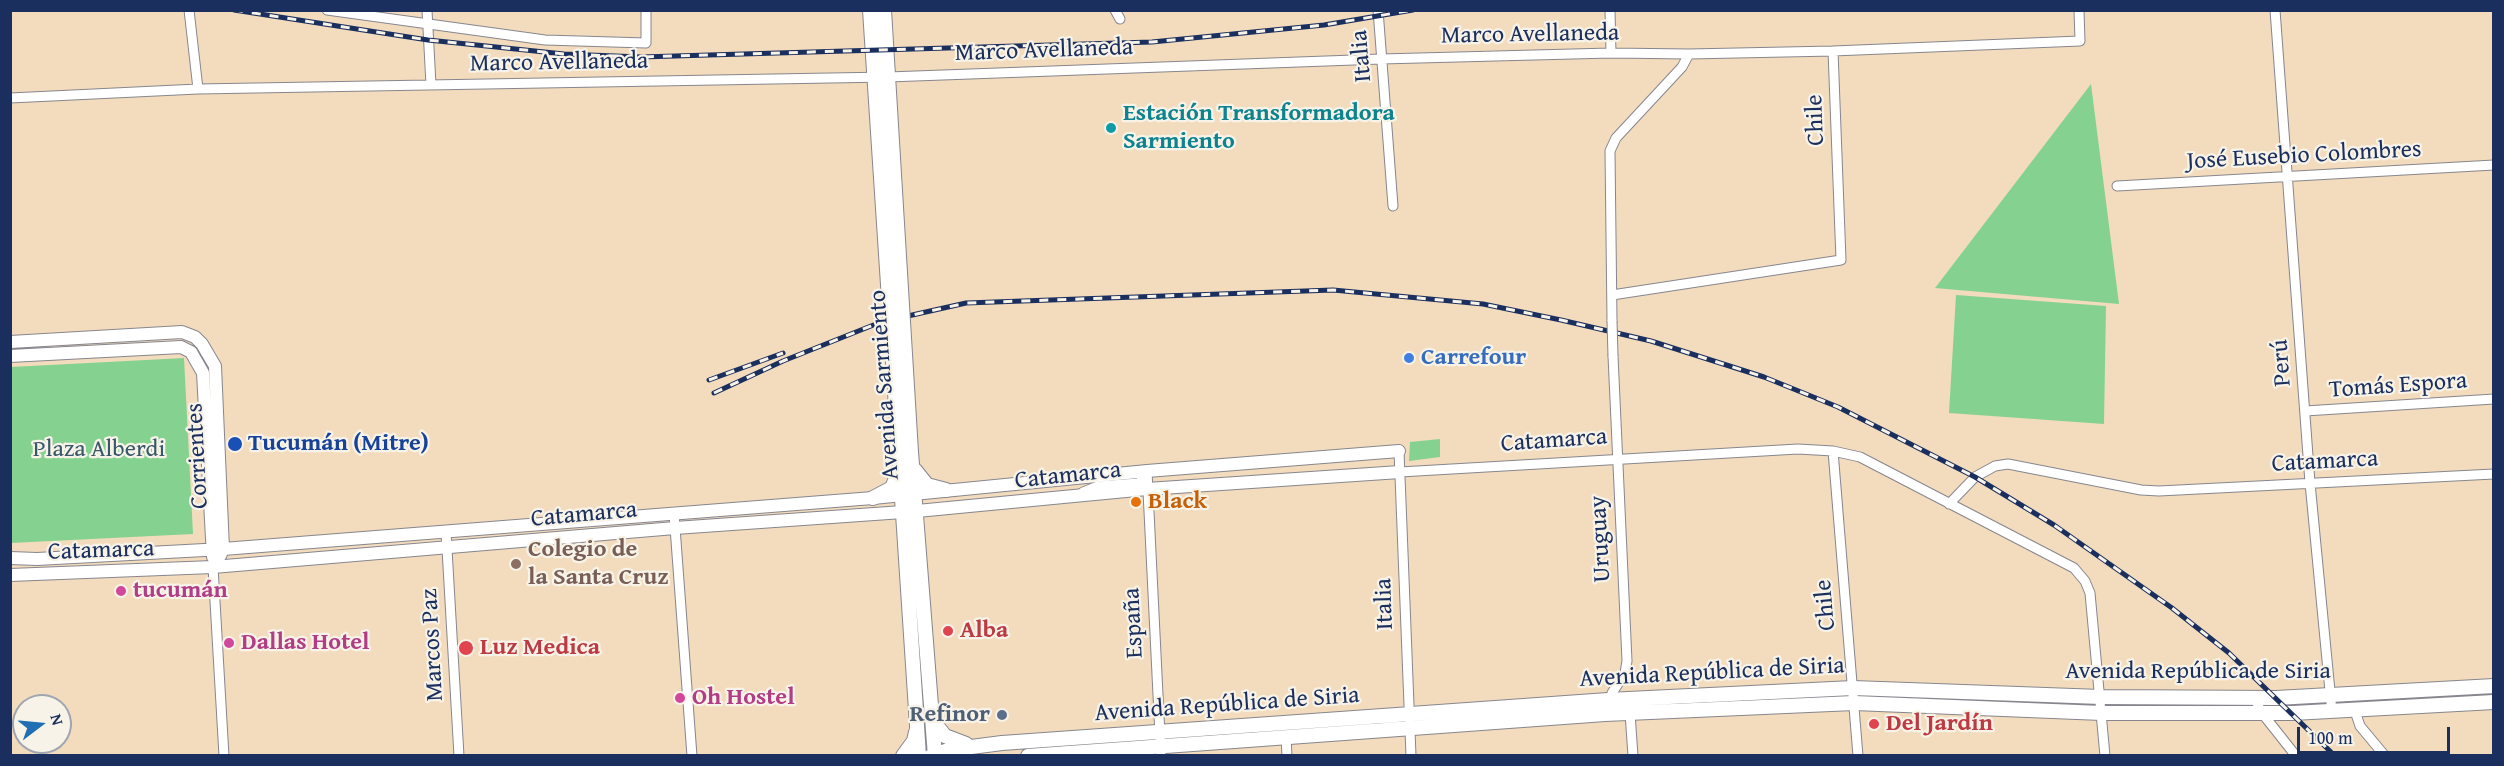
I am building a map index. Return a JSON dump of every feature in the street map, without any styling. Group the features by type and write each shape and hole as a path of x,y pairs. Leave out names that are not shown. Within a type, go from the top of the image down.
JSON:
{"main road":[{"name":"Avenida Sarmiento","path":"870,10 880,76 924,720 919,756"},
{"name":"Avenida Sarmiento","path":"880,76 884,10"},
{"name":"Corrientes","path":"10,342 182,332 195,337 202,344 215,366 218,549 213,567"},
{"name":"Corrientes","path":"10,356 181,347 190,352 198,361 202,373 218,549"},
{"name":"Catamarca","path":"10,575 213,567 675,528 910,512 1062,498 1147,479 1400,451"},
{"path":"906,458 921,481 933,488 946,490"},
{"path":"873,498 892,488 906,458"},
{"name":"Catamarca","path":"10,558 36,559 218,549 873,498 946,490 1147,479 1400,472"},
{"name":"Avenida República de Siria","path":"934,755 977,746 1160,745 1409,714 1608,700 1853,688 2101,697 2254,697 2493,686"},
{"name":"Avenida República de Siria","path":"1028,756 1630,713 1854,703 2102,713 2262,713 2355,711 2493,702"},
{"name":"Avenida Sarmiento","path":"924,720 934,755"},
{"path":"903,756 914,741 924,720 951,741 977,746"}],"street":[{"path":"189,10 198,89"},
{"path":"327,10 428,26 545,40 646,43 646,10"},
{"path":"427,10 431,85"},
{"name":"Italia","path":"1378,10 1393,207"},
{"path":"1610,10 1611,52"},
{"name":"Marco Avellaneda","path":"10,98 198,89 880,76 1611,52 1689,54 1833,51 2080,41 2079,10"},
{"name":"Perú","path":"2275,10 2310,483 2332,712"},
{"name":"Chile","path":"1612,295 1841,260 1833,51"},
{"path":"1612,295 1610,151 1616,138 1682,67 1689,54"},
{"name":"José Eusebio Colombres","path":"2117,186 2493,165"},
{"name":"Uruguay","path":"1608,700 1625,673 1626,661 1616,458 1612,295"},
{"name":"Tomás Espora","path":"2305,411 2493,399"},
{"name":"Catamarca","path":"1400,472 1798,448 1833,451 1860,457 2074,567 2085,581 2090,593 2101,697"},
{"name":"Italia","path":"1400,451 1411,756"},
{"name":"Chile","path":"1833,451 1858,756"},
{"name":"Catamarca","path":"1949,504 1975,477 1995,466 2007,464 2141,490 2160,491 2493,474"},
{"name":"España","path":"1147,479 1160,745"},
{"path":"674,514 692,756"},
{"name":"Marcos Paz","path":"446,532 459,756"},
{"name":"Corrientes","path":"213,567 224,756"},
{"path":"2101,697 2105,756"},
{"path":"2254,697 2262,713 2296,756"},
{"path":"1608,700 1615,714"},
{"path":"2355,711 2360,726 2385,756"},
{"path":"1630,713 1633,756"},
{"path":"1286,737 1287,756"}],"green space":[{"path":"2091,84 2119,304 1935,288"},
{"path":"1956,295 2106,306 2104,424 1949,413"},
{"name":"Plaza Alberdi","path":"184,358 193,534 11,543 11,367"},
{"path":"1440,439 1440,457 1409,461 1410,442"}],"railway":[{"path":"234,10 428,40 564,54 641,57 1152,42 1324,25 1413,10"},
{"path":"714,393 783,361 881,322 966,303 1333,290 1483,304 1561,320 1651,341 1764,377 1838,407 1975,477 2054,525 2172,608 2229,653 2335,756"},
{"path":"709,380 783,353"}],"place":[{"name":"Estación Transformadora Sarmiento","path":"1111,128"},
{"name":"Carrefour","path":"1409,358"},
{"name":"Tucumán (Mitre)","path":"235,444"},
{"name":"Black","path":"1136,502"},
{"name":"Colegio de la Santa Cruz","path":"516,564"},
{"name":"tucumán","path":"121,591"},
{"name":"Alba","path":"948,631"},
{"name":"Dallas Hotel","path":"229,643"},
{"name":"Luz Medica","path":"466,648"},
{"name":"Oh Hostel","path":"680,698"},
{"name":"Refinor","path":"1002,715"},
{"name":"Del Jardín","path":"1874,724"}]}
